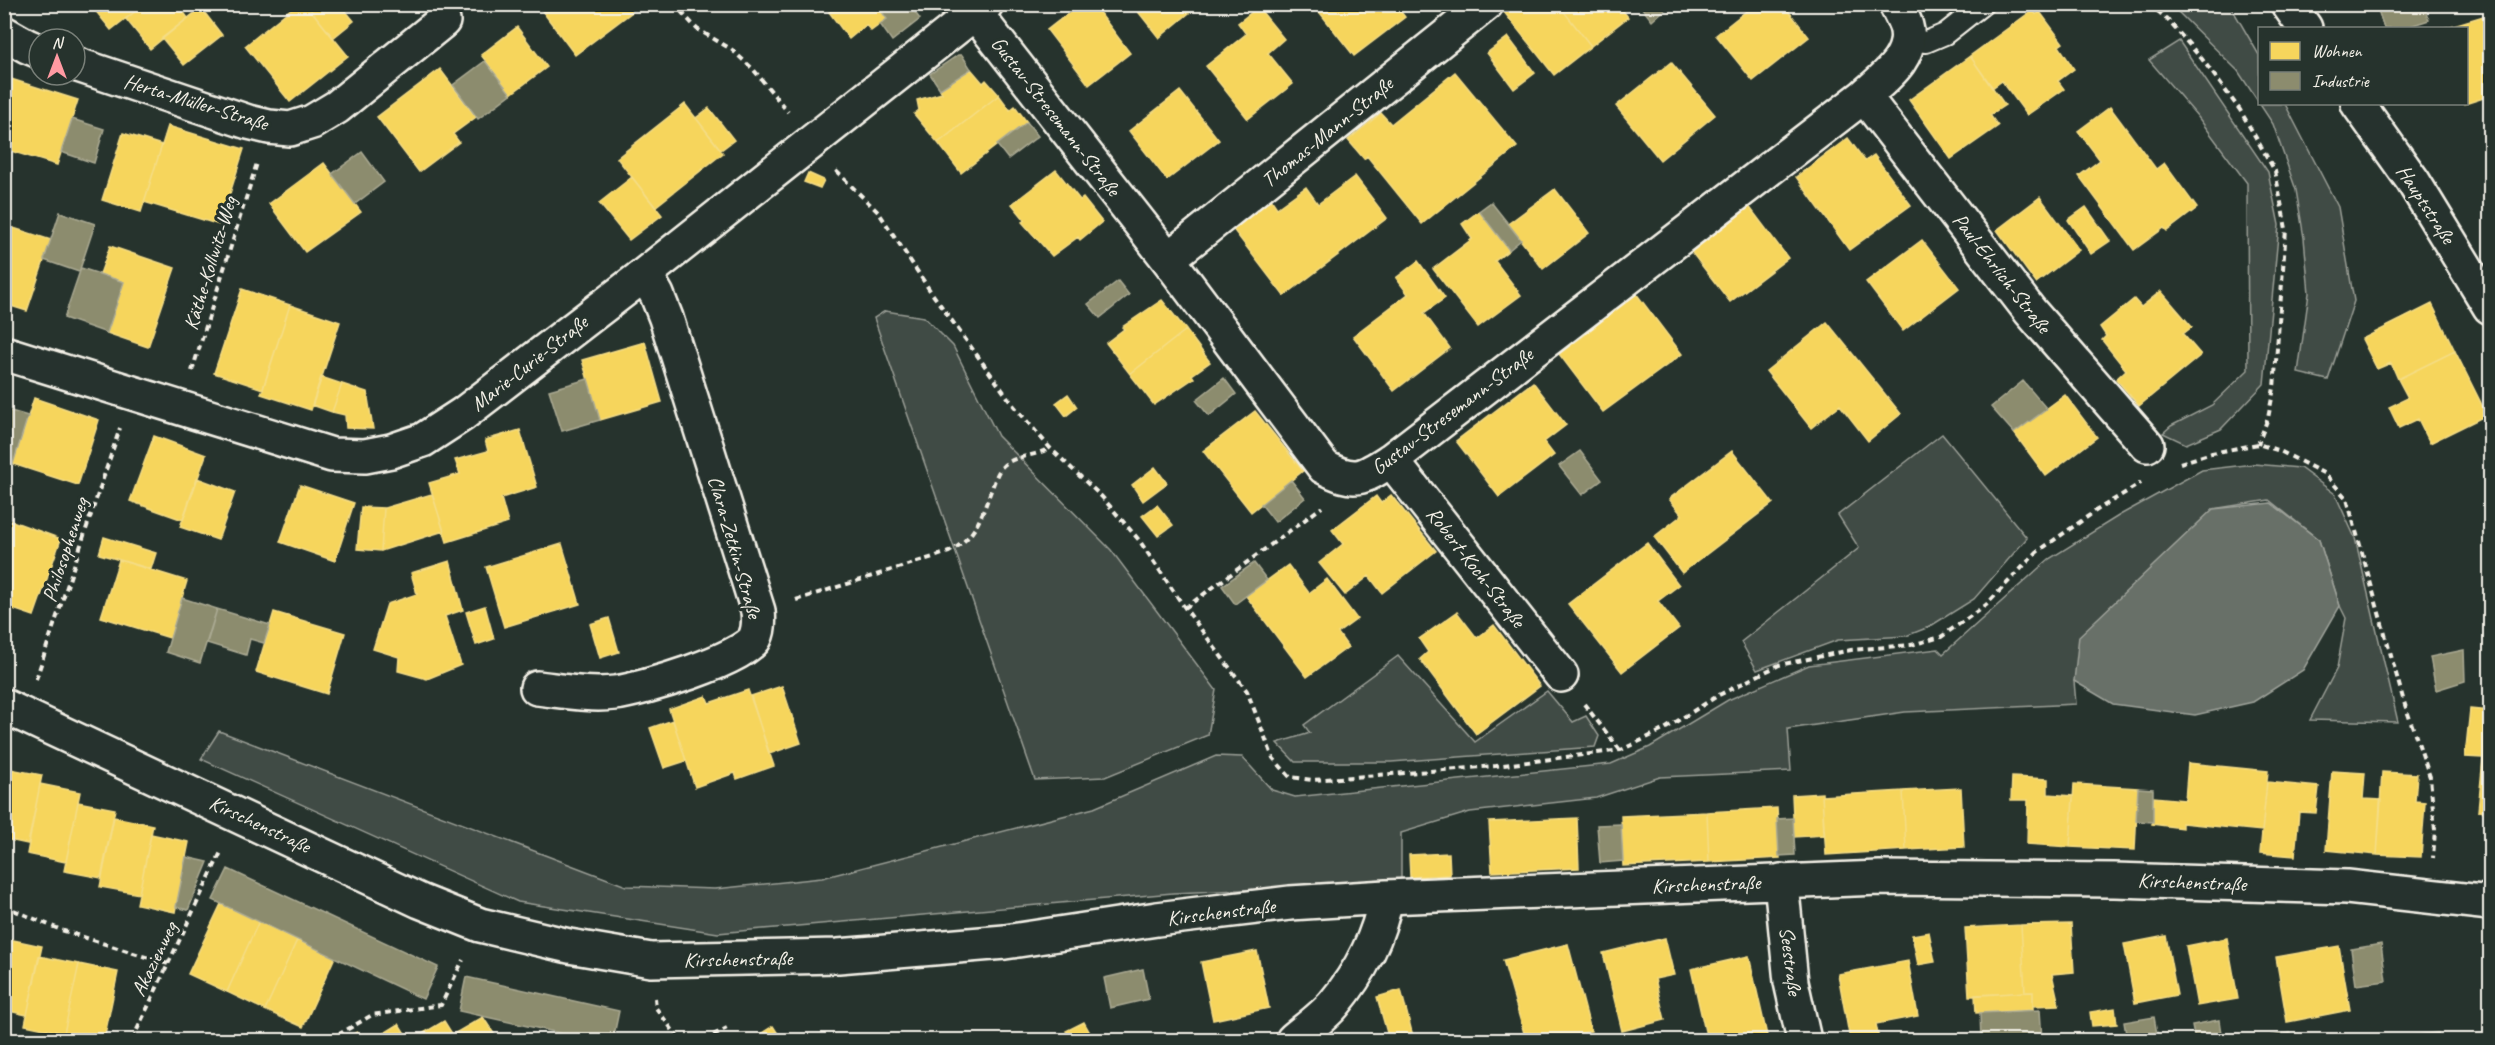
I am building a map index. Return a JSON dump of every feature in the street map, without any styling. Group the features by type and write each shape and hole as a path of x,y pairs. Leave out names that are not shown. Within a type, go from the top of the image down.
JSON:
{"street":[{"name":"Thomas-Mann-Straße","path":"1168,259 1486,4"},
{"path":"1896,4 1906,26 1908,40"},
{"path":"2288,4 2304,27"},
{"name":"Gustav-Stresemann-Straße","path":"976,7 1324,467 1344,478 1365,476 1391,460 1864,96 1899,64 1908,40"},
{"name":"Marie-Curie-Straße","path":"4,353 332,455 365,456 391,451 423,440 463,414 645,274 976,7"},
{"name":"Herta-Müller-Straße","path":"87,68 248,122 290,129 312,122 337,107 437,13"},
{"path":"4,33 27,46"},
{"name":"Paul-Ehrlich-Straße","path":"1864,96 2030,311 2147,445"},
{"name":"Hauptstraße","path":"2359,105 2414,181 2490,307"},
{"name":"Clara-Zetkin-Straße","path":"537,688 584,693 616,693 722,661 746,649 755,638 759,623 758,611 666,318 645,274"},
{"name":"Robert-Koch-Straße","path":"1391,460 1561,675"},
{"name":"Kirschenstraße","path":"14,711 420,901 480,925 569,946 651,960 838,956 1005,942 1157,919 1290,903 1781,881 1880,878 2114,880 2346,887 2490,903"},
{"name":"Seestraße","path":"1781,881 1791,982 1804,1041"},
{"path":"1293,1041 1334,1005 1361,966 1381,923 1386,897"}],"lane":[{"path":"1908,40 1926,42 1945,34 1983,4"}],"path":[{"path":"2149,4 2165,17 2202,59 2240,110 2275,171 2286,229 2274,388 2268,418 2258,444 2280,451 2325,474 2346,499 2404,702 2430,777 2435,830 2430,896"},
{"name":"Käthe-Kollwitz-Weg","path":"178,408 269,127"},
{"name":"Philosophenweg","path":"14,711 57,623 132,393"},
{"path":"758,611 949,552 964,544 974,532 997,474 1004,464 1043,453 1050,448"},
{"path":"1185,608 1331,501 1344,478"},
{"path":"1561,675 1621,750"},
{"name":"Akazienweg","path":"134,1041 135,1032 203,890"},
{"path":"4,906 61,930 168,964"},
{"path":"329,1041 372,1015 441,1005 480,925"},
{"path":"656,1008 680,1041"},
{"path":"705,1041 727,1028"}],"shaded area":[{"path":"2171,5 2230,5 2258,53 2258,101 2238,71"},
{"path":"2179,41 2268,172 2279,225 2264,384 2221,429 2186,444 2163,433 2171,426 2212,405 2248,370 2247,183 2198,117 2149,60"},
{"path":"2260,105 2286,105 2338,207 2354,301 2328,380 2298,373 2309,293 2304,238 2296,190 2273,124"},
{"path":"885,311 924,317 953,346 998,436 1111,550 1216,690 1208,735 1105,777 1035,780 874,318"},
{"path":"1942,434 2027,538 1974,599 1929,627 1906,636 1838,640 1757,670 1741,642 1859,548 1838,515"},
{"path":"2254,464 2300,468 2335,494 2355,538 2398,722 2310,720 2337,668 2346,618 2319,540 2269,500 2213,509 2074,681 2076,704 1905,712 1788,729 1791,771 1660,777 1596,798 1470,812 1401,833 1401,883 1173,893 718,933 518,902 201,759 219,731 626,886 715,889 822,878 1094,808 1216,756 1242,757 1272,790 1295,797 1611,764 1650,747 1728,700 1809,665 1938,649 1943,654 2049,559 2120,515 2202,470"},
{"path":"2271,503 2319,540 2340,606 2303,670 2253,702 2195,715 2113,704 2074,681 2079,636 2213,509"},
{"path":"1398,656 1475,742 1547,691 1573,722 1586,716 1599,736 1595,747 1391,762 1295,762 1277,743 1310,733 1304,725"}],"building: Wohnen":[{"path":"90,4 144,4 111,30"},
{"path":"144,4 178,4 188,18 150,49 126,19"},
{"path":"297,4 306,4 348,56 290,102 245,46"},
{"path":"306,4 340,4 354,21 333,38"},
{"path":"537,4 626,4 632,12 575,55"},
{"path":"839,4 892,4 882,12 887,19 871,31 866,25 849,39 829,12"},
{"path":"1080,4 1093,4 1130,53 1089,85 1047,30"},
{"path":"1132,4 1200,4 1159,38"},
{"path":"1313,4 1395,4 1405,17 1354,56"},
{"path":"1514,4 1558,4 1591,46 1554,75 1504,12"},
{"path":"1558,4 1618,4 1628,17 1591,46"},
{"path":"1755,4 1783,4 1809,37 1753,81 1716,35"},
{"path":"1258,7 1284,39 1268,53 1293,84 1248,119 1206,66 1246,34 1238,23"},
{"path":"201,8 222,35 184,65 162,38"},
{"path":"2033,10 2036,14 2040,12 2063,43 2059,46 2074,69 2058,81 2064,89 2027,115 2002,81 1992,88 1970,56"},
{"path":"2490,14 2490,96 2468,103 2468,27 2447,27"},
{"path":"517,27 547,67 511,94 481,55"},
{"path":"1508,37 1535,73 1514,89 1487,53"},
{"path":"1970,56 2005,105 1990,115 1998,126 1951,159 1909,100"},
{"path":"1671,62 1715,115 1660,160 1616,106"},
{"path":"440,69 476,117 453,134 459,142 419,172 377,117"},
{"path":"971,69 983,83 986,80 999,95 938,143 914,114 919,110 917,100 942,93 940,89"},
{"path":"1455,72 1517,147 1422,224 1367,156 1364,159 1348,140 1381,113 1391,124"},
{"path":"11,79 27,84 27,87 37,87 78,100 57,165 4,149 4,99"},
{"path":"1180,91 1219,140 1167,180 1129,131"},
{"path":"999,95 1010,110 1015,106 1027,122 961,173 938,143"},
{"path":"685,104 723,153 655,207 617,158"},
{"path":"2110,107 2156,169 2164,163 2197,208 2167,231 2164,228 2134,250 2079,176 2100,160 2078,131"},
{"path":"709,108 734,140 721,150 696,118"},
{"path":"168,126 244,149 220,225 144,202"},
{"path":"123,133 162,145 141,212 102,200"},
{"path":"1848,138 1865,161 1874,155 1911,205 1849,250 1796,177"},
{"path":"324,163 361,212 305,252 269,204"},
{"path":"1056,170 1080,200 1083,198 1102,222 1080,240 1078,237 1052,256 1022,222 1025,220 1012,204"},
{"path":"808,173 824,180 820,188 804,182"},
{"path":"1355,176 1387,218 1284,296 1232,228 1271,199 1277,208 1306,187 1318,204"},
{"path":"632,177 662,215 629,240 599,203"},
{"path":"1555,189 1589,233 1543,269 1508,224"},
{"path":"2040,197 2079,250 2036,283 1997,230"},
{"path":"1748,205 1788,258 1730,302 1689,249"},
{"path":"2086,207 2110,241 2091,254 2068,220"},
{"path":"1479,211 1509,250 1495,261 1521,295 1478,327 1433,269 1472,239 1462,224"},
{"path":"4,225 51,240 27,311 4,304"},
{"path":"1922,240 1959,288 1903,331 1866,282"},
{"path":"110,246 175,268 148,347 107,333 124,282 100,274"},
{"path":"1418,261 1445,298 1424,313 1450,348 1394,391 1353,336 1408,294 1396,278"},
{"path":"1629,284 1682,354 1603,412 1559,354 1586,334 1577,323"},
{"path":"242,289 290,305 263,389 214,373"},
{"path":"2161,291 2192,327 2183,334 2201,355 2139,406 2116,379 2126,370 2102,340 2106,336 2100,327 2134,299 2141,307"},
{"path":"1162,300 1186,330 1130,374 1106,343 1124,329 1122,327"},
{"path":"2432,304 2455,351 2398,379 2391,363 2377,369 2362,339"},
{"path":"290,305 340,322 311,410 261,394"},
{"path":"1827,322 1901,414 1868,441 1840,405 1811,428 1766,371"},
{"path":"1186,330 1210,362 1192,375 1194,378 1154,405 1130,374"},
{"path":"645,342 662,402 600,420 582,360"},
{"path":"2455,351 2487,415 2430,443 2418,419 2399,428 2389,407 2408,398 2398,379"},
{"path":"321,377 342,384 332,412 312,405"},
{"path":"1533,382 1566,425 1544,442 1554,455 1499,497 1456,441"},
{"path":"342,384 367,392 373,429 346,428 345,415 332,412"},
{"path":"1068,394 1077,407 1066,416 1056,403"},
{"path":"2065,395 2097,437 2046,476 2014,433"},
{"path":"34,398 99,420 78,485 13,464"},
{"path":"1255,411 1303,471 1251,512 1203,451"},
{"path":"520,430 537,487 501,498 508,523 447,542 429,483 460,474 455,460 488,451 485,440"},
{"path":"154,436 206,455 183,520 130,501"},
{"path":"1732,451 1773,503 1682,573 1654,537 1682,515 1669,499"},
{"path":"1155,467 1167,483 1143,501 1132,485"},
{"path":"197,478 235,492 218,540 180,527"},
{"path":"300,485 354,503 335,561 280,542"},
{"path":"432,494 444,531 381,551 384,508"},
{"path":"1391,495 1436,551 1382,593 1369,576 1345,595 1319,563 1343,544 1332,530 1376,496 1381,503"},
{"path":"1157,505 1173,525 1158,536 1142,516"},
{"path":"361,507 384,508 381,551 357,549"},
{"path":"4,518 61,539 34,616 4,606"},
{"path":"104,537 156,553 151,569 99,554"},
{"path":"1647,543 1679,585 1658,601 1679,628 1622,672 1568,604"},
{"path":"562,544 580,604 504,627 486,567"},
{"path":"119,560 187,581 170,638 101,617"},
{"path":"450,561 463,610 445,616 461,665 427,679 398,671 399,657 373,649 387,604 417,594 411,573"},
{"path":"1288,565 1309,593 1327,579 1357,619 1338,633 1348,647 1307,677 1246,596"},
{"path":"485,606 494,639 476,645 466,612"},
{"path":"274,612 345,633 327,694 256,672"},
{"path":"1457,612 1477,638 1494,625 1540,686 1476,734 1420,659 1428,652 1419,639"},
{"path":"609,618 619,652 600,658 590,624"},
{"path":"782,686 801,743 769,754 751,696"},
{"path":"748,690 774,766 737,779 735,773 695,787 669,709 706,696 709,703"},
{"path":"2470,709 2490,711 2490,812 2478,811 2483,758 2465,757"},
{"path":"673,720 686,761 664,768 650,728"},
{"path":"2188,763 2268,771 2262,831 2182,823 2182,828 2152,824 2154,797 2185,800"},
{"path":"5,768 42,775 28,844 4,839"},
{"path":"2332,771 2365,773 2363,799 2381,800 2377,855 2326,850"},
{"path":"2382,772 2417,774 2415,801 2425,802 2421,857 2377,855"},
{"path":"2012,777 2048,779 2048,794 2073,796 2070,847 2027,844 2028,800 2011,800"},
{"path":"2267,782 2319,787 2316,813 2299,812 2295,856 2260,853"},
{"path":"40,784 80,792 66,862 27,854"},
{"path":"2074,784 2138,788 2135,850 2070,847"},
{"path":"1961,788 1964,847 1906,850 1903,791"},
{"path":"1903,791 1906,850 1826,855 1822,796"},
{"path":"1822,793 1824,835 1794,837 1792,795"},
{"path":"78,802 115,809 101,878 64,871"},
{"path":"1777,808 1780,858 1709,862 1707,812"},
{"path":"1707,812 1709,862 1623,866 1621,816"},
{"path":"114,817 153,825 139,894 100,887"},
{"path":"1577,818 1579,868 1492,872 1489,822"},
{"path":"151,834 189,842 175,912 137,904"},
{"path":"1449,853 1450,875 1410,877 1409,855"},
{"path":"221,904 259,921 227,992 188,974"},
{"path":"259,921 297,940 265,1010 227,992"},
{"path":"2071,924 2074,972 2052,974 2059,1005 2033,1006 2033,992 2025,992 2021,925"},
{"path":"2021,925 2025,992 1969,996 1965,928"},
{"path":"1929,932 1935,962 1918,965 1912,935"},
{"path":"2166,936 2177,995 2135,1003 2124,944"},
{"path":"4,938 42,946 27,1015 4,1010"},
{"path":"1665,938 1674,975 1655,979 1665,1020 1622,1031 1603,953"},
{"path":"2227,938 2238,999 2197,1006 2186,946"},
{"path":"297,940 335,957 303,1027 265,1010"},
{"path":"1568,944 1591,1031 1554,1040 1526,1040 1503,960"},
{"path":"2339,946 2350,1010 2287,1022 2276,957"},
{"path":"1257,951 1269,1008 1213,1020 1201,962"},
{"path":"39,956 79,964 64,1033 25,1025"},
{"path":"1749,956 1768,1040 1707,1040 1691,969"},
{"path":"1908,961 1918,1016 1876,1024 1879,1040 1850,1040 1838,974"},
{"path":"79,964 118,972 104,1040 64,1033"},
{"path":"1401,990 1414,1040 1389,1040 1377,997"},
{"path":"2033,992 2033,1010 1976,1013 1975,995"},
{"path":"2115,1008 2117,1024 2092,1026 2090,1012"},
{"path":"483,1017 498,1040 456,1040 452,1035"},
{"path":"444,1021 456,1040 412,1040"},
{"path":"1084,1022 1094,1040 1072,1040 1066,1031"},
{"path":"399,1024 409,1040 373,1040"},
{"path":"773,1026 782,1040 751,1040"},
{"path":"357,1032 363,1040 343,1040"}],"building: Industrie":[{"path":"892,4 909,4 920,19 892,41 880,24 887,19 882,12"},
{"path":"1639,4 1671,4 1652,21"},
{"path":"2376,4 2423,4 2429,20 2407,27 2384,27"},
{"path":"958,55 962,55 971,69 940,89 930,74"},
{"path":"485,61 511,94 478,119 453,85"},
{"path":"72,119 104,129 94,163 61,152"},
{"path":"1027,122 1038,136 1008,159 997,145"},
{"path":"362,152 384,182 355,204 332,174"},
{"path":"1491,202 1521,240 1509,250 1479,211"},
{"path":"60,212 95,224 79,272 44,260"},
{"path":"81,268 124,282 107,333 64,318"},
{"path":"1118,281 1129,295 1100,318 1088,304"},
{"path":"1224,378 1236,394 1209,416 1196,400"},
{"path":"588,379 600,420 562,431 549,390"},
{"path":"2023,381 2047,409 2014,433 1991,407"},
{"path":"4,409 28,416 13,464 4,461"},
{"path":"1580,451 1602,480 1582,495 1559,466"},
{"path":"1291,480 1305,498 1275,522 1261,504"},
{"path":"1254,563 1267,580 1235,604 1222,586"},
{"path":"182,598 217,609 200,663 166,652"},
{"path":"217,609 270,625 264,643 250,639 246,655 207,643"},
{"path":"2464,650 2465,681 2436,690 2430,657"},
{"path":"2138,788 2153,789 2153,822 2136,821"},
{"path":"1793,818 1795,855 1779,856 1777,819"},
{"path":"1621,824 1623,861 1600,863 1597,825"},
{"path":"186,857 208,862 188,910 176,907"},
{"path":"228,869 438,967 423,999 213,900"},
{"path":"2381,944 2386,981 2356,985 2351,949"},
{"path":"1143,969 1149,999 1110,1008 1104,978"},
{"path":"466,977 619,1011 613,1040 591,1040 459,1011"},
{"path":"2040,1010 2042,1040 1981,1040 1980,1013"},
{"path":"2154,1017 2158,1040 2127,1040 2124,1022"},
{"path":"2219,1020 2222,1040 2195,1040 2192,1025"},
{"path":"2290,1033 2291,1040 2273,1040 2272,1036"},
{"path":"2438,1033 2439,1040 2404,1040 2404,1036"}]}
